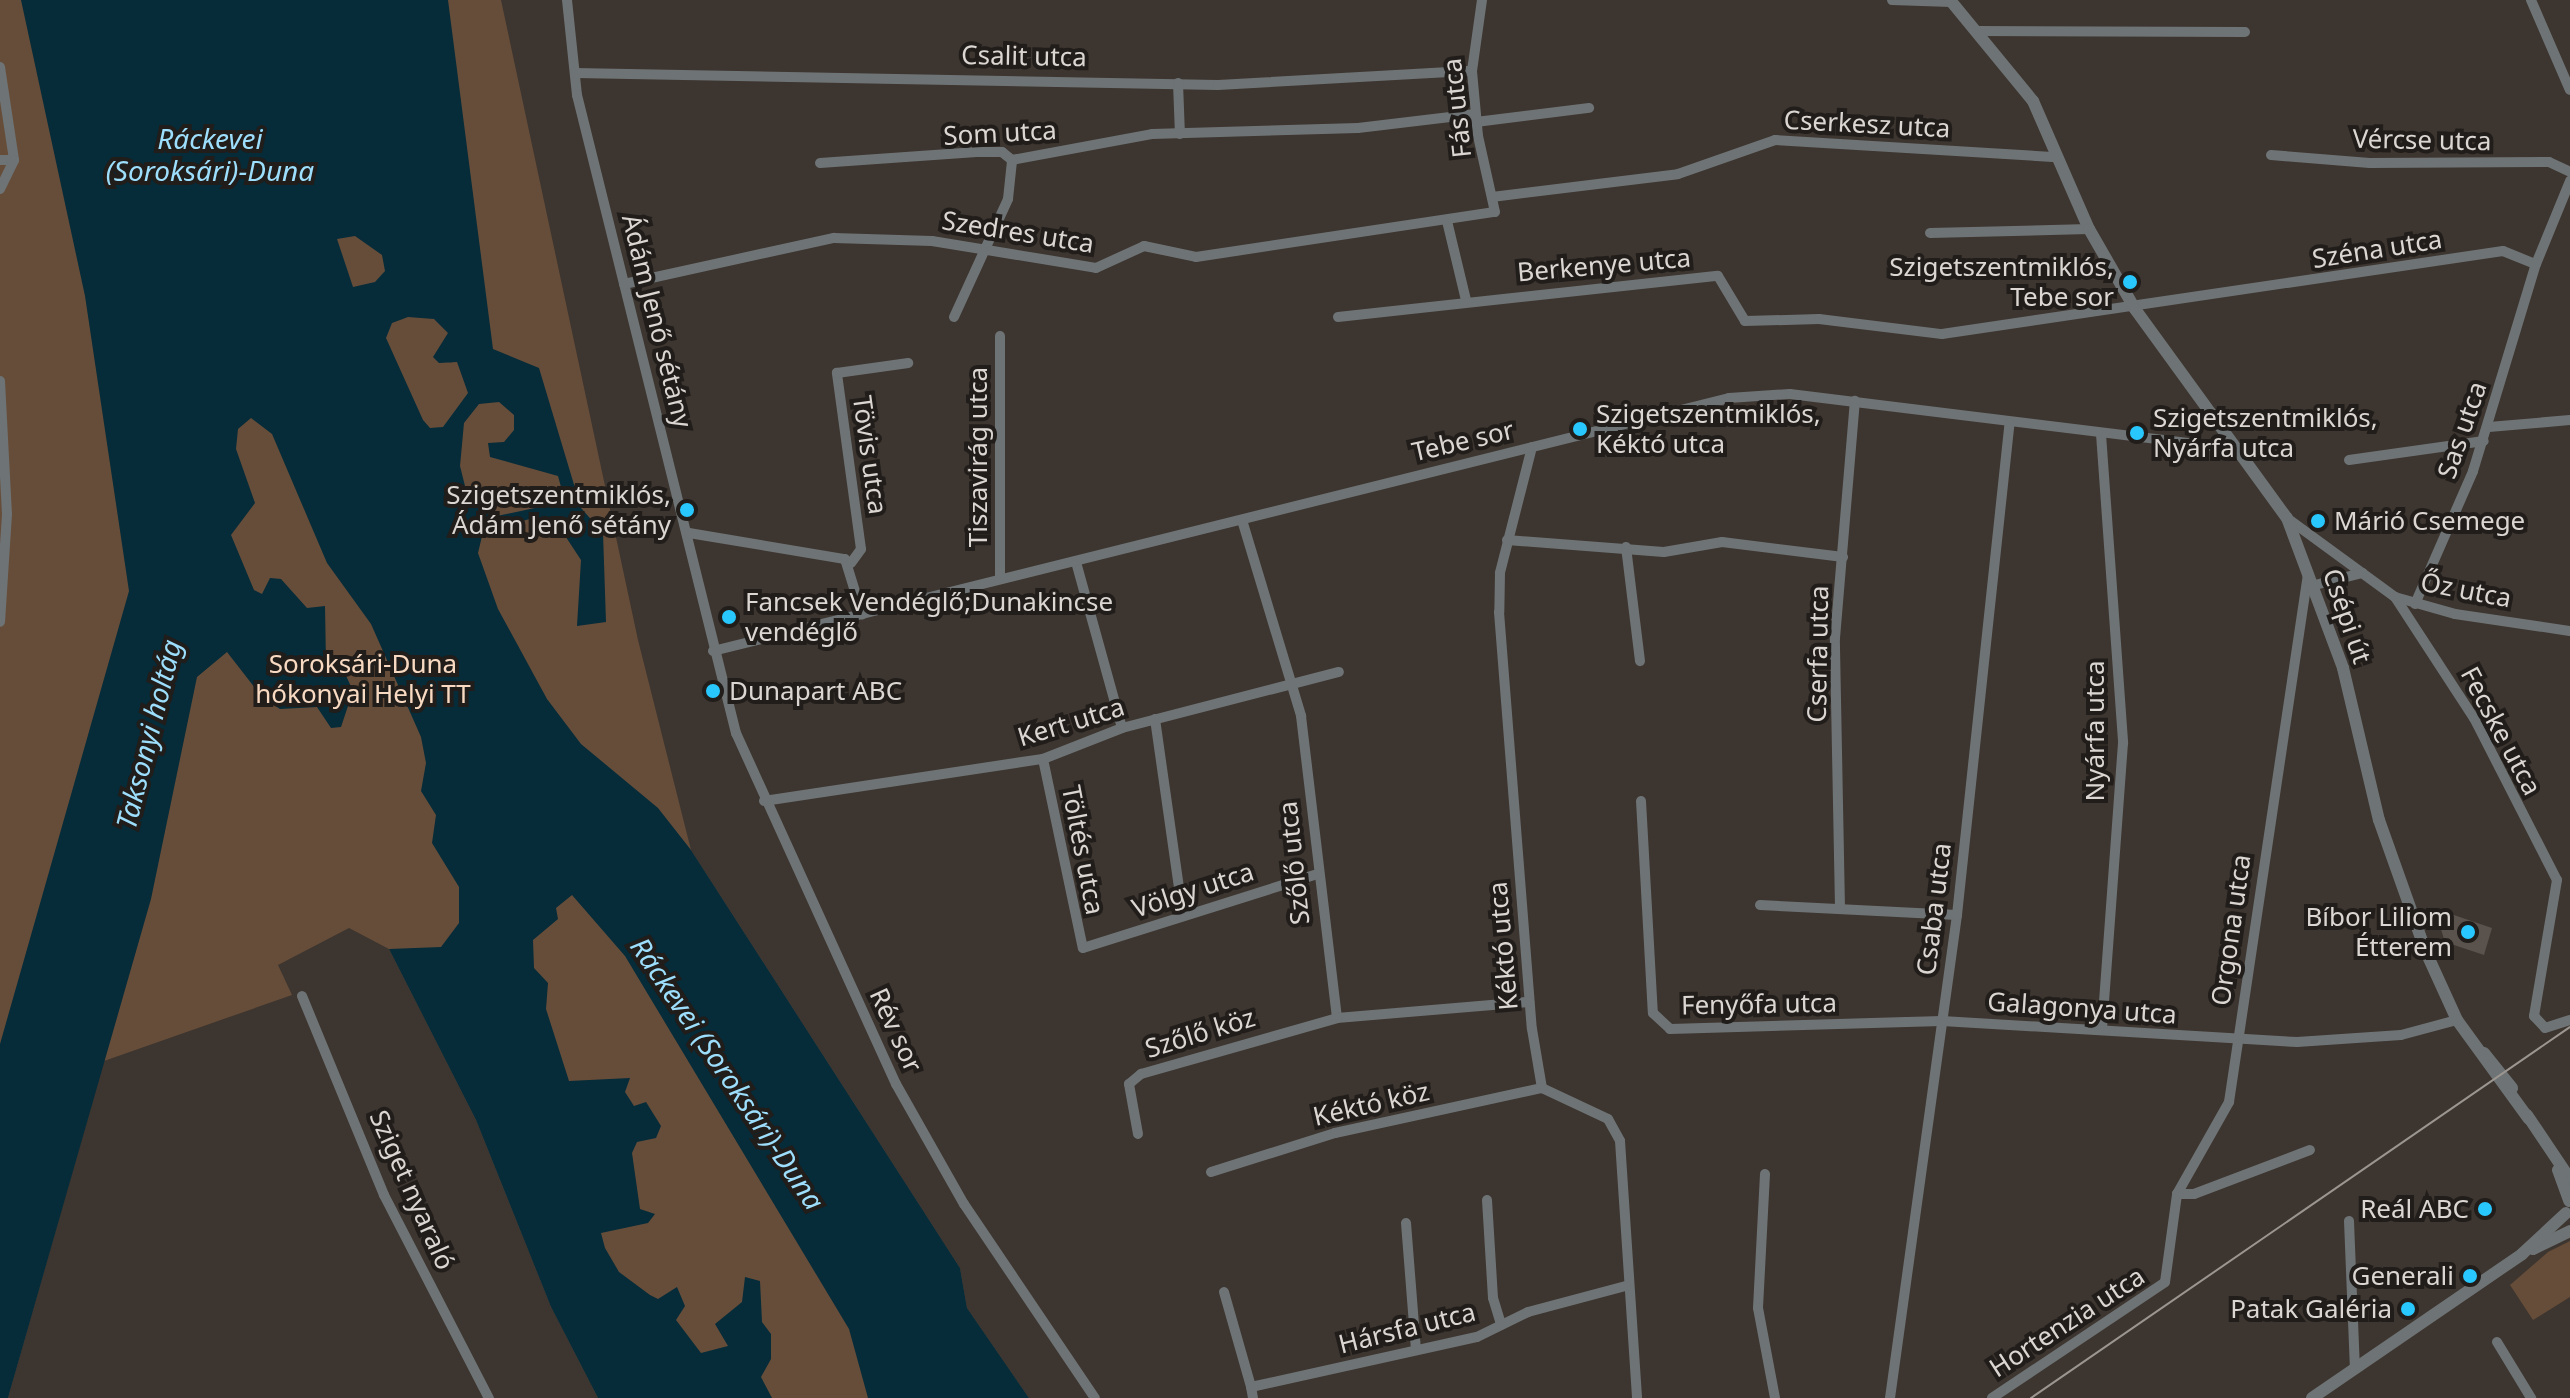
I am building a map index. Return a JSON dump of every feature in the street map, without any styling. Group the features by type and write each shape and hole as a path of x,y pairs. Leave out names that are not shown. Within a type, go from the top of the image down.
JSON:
{"street":[{"name":"Ádám Jenő sétány","path":"567,0 575,73 624,284 689,533 713,651"},
{"name":"Fás utca","path":"1482,0 1472,71 1476,118 1495,212"},
{"path":"1892,0 1950,1"},
{"path":"2531,0 2570,90"},
{"name":"Csépi út","path":"1950,1 2033,101 2089,229 2135,309 2287,518 2315,585 2343,668 2379,820 2457,1020 2473,1043 2497,1065 2556,1164 2570,1179"},
{"path":"1977,31 2245,32"},
{"path":"0,67 14,160 0,189"},
{"name":"Csalit utca","path":"575,73 1178,83 1472,71"},
{"path":"1178,83 1180,134"},
{"name":"Som utca","path":"820,163 977,152 1002,152 1012,160 1180,134 1358,128 1589,108"},
{"name":"Cserkesz utca","path":"1492,197 1678,174 1775,140 2056,157"},
{"name":"Vércse utca","path":"2271,155 2370,163 2549,162 2570,172"},
{"path":"0,160 14,160"},
{"path":"954,317 1013,186 1012,160"},
{"path":"2536,264 2570,181"},
{"name":"Szedres utca","path":"624,284 834,238 920,239 983,254 1096,268 1144,246 1196,257 1495,212"},
{"path":"1447,221 1466,300"},
{"path":"1930,233 2089,229"},
{"name":"Széna utca","path":"2135,309 2503,251 2536,264"},
{"name":"Sas utca","path":"2415,604 2489,427 2536,264"},
{"name":"Berkenye utca","path":"1338,317 1466,300 1718,276 1745,321 1819,319 1942,334 2135,309"},
{"name":"Tiszavirág utca","path":"1000,336 1000,578"},
{"name":"Tövis utca","path":"862,614 851,563 861,549 837,373 908,363"},
{"path":"0,381 7,514 0,622"},
{"name":"Tebe sor","path":"713,651 1729,398 1790,394 2235,449"},
{"name":"Cserfa utca","path":"1840,908 1835,672 1855,401"},
{"path":"2489,427 2570,420"},
{"name":"Csaba utca","path":"1890,1398 1957,915 2010,423"},
{"name":"Nyárfa utca","path":"2101,434 2123,743 2102,1029"},
{"path":"2349,460 2484,441"},
{"name":"Kéktó utca","path":"1532,447 1500,573 1500,645 1529,1002 1542,1088"},
{"name":"Őz utca","path":"2287,518 2395,597 2415,604 2570,631"},
{"name":"Szőlő utca","path":"1242,520 1263,605 1292,685 1306,752 1317,874 1337,1018"},
{"path":"689,533 851,563"},
{"path":"1507,540 1664,552 1722,542 1810,558 1843,557"},
{"path":"1626,547 1640,661"},
{"path":"1076,562 1122,728"},
{"name":"Orgona utca","path":"2165,1282 2177,1194 2229,1102 2309,572"},
{"path":"2315,585 2362,573"},
{"name":"Fecske utca","path":"2395,597 2474,718 2557,880 2533,1003 2534,1016 2545,1028 2570,1020"},
{"name":"Rév sor","path":"713,651 764,801 896,1084 964,1204 1095,1398"},
{"name":"Kert utca","path":"764,801 1043,759 1122,728 1339,672"},
{"path":"1155,719 1183,916"},
{"name":"Töltés utca","path":"1043,759 1083,948"},
{"name":"Fenyőfa utca","path":"1641,801 1653,1013 1661,1026 1771,1030 1942,1021"},
{"name":"Völgy utca","path":"1083,948 1317,874"},
{"path":"1760,905 1957,915"},
{"name":"Sziget nyaraló","path":"302,996 384,1195 489,1398"},
{"path":"1337,1018 1529,1002"},
{"name":"Szőlő köz","path":"1138,1134 1129,1084 1141,1074 1337,1018"},
{"name":"Galagonya utca","path":"1942,1021 2102,1029 2237,1041 2356,1039 2457,1020"},
{"path":"1542,1088 1616,1128 1637,1398"},
{"name":"Kéktó köz","path":"1211,1172 1335,1133 1542,1088"},
{"path":"2177,1194 2194,1194 2310,1150"},
{"name":"Csépi út","path":"2556,1164 2569,1209"},
{"path":"1765,1174 1758,1308 1775,1398"},
{"path":"1487,1200 1493,1298 1501,1325"},
{"path":"2522,1254 2569,1209"},
{"path":"2349,1221 2355,1368"},
{"path":"1406,1223 1416,1350"},
{"path":"2312,1398 2522,1254 2570,1231"},
{"name":"Hortenzia utca","path":"1992,1398 2165,1282"},
{"name":"Hársfa utca","path":"1252,1393 1477,1337 1501,1325 1626,1286"},
{"path":"1224,1292 1252,1393"},
{"path":"2497,1342 2531,1398"}],"green space":[{"name":"Ráckevei (Soroksári)-Duna","path":"0,0 501,0 638,640 691,850 960,1268 967,1308 1029,1398 598,1398 551,1307 476,1120 389,949 349,928 278,965 292,995 104,1061 8,1398 0,1398"},
{"path":"2570,1241 2570,1297 2533,1320 2510,1285 2548,1252"}],"water":[{"name":"Ráckevei (Soroksári)-Duna","path":"21,0 448,0 493,349 539,368 581,508 603,533 606,622 577,626 581,560 558,525 537,517 483,532 478,553 498,609 547,699 581,744 658,808 691,850 960,1268 967,1308 1029,1398 868,1398 849,1329 625,956 572,895 556,908 558,919 533,940 534,968 548,983 546,1009 569,1081 630,1078 625,1092 634,1106 646,1102 661,1126 656,1138 637,1142 632,1153 640,1209 655,1214 648,1223 601,1233 605,1248 619,1272 650,1295 658,1299 677,1287 685,1306 676,1320 701,1353 728,1346 715,1324 742,1302 745,1277 760,1281 762,1322 771,1334 771,1359 761,1377 772,1398 598,1398 551,1307 476,1120 389,949 441,947 459,923 459,887 432,843 436,815 421,791 426,763 421,737 371,624 327,563 272,434 251,418 238,429 236,449 255,503 231,535 254,590 262,594 270,578 281,579 307,608 325,606 326,663 343,669 353,691 341,727 331,728 317,707 280,709 262,697 227,652 197,677 151,899 8,1398 0,1398 0,1044 129,591 85,296","holes":["355,236 382,255 385,271 375,282 353,287 337,239","408,317 434,319 448,333 433,357 439,363 457,362 468,393 443,427 430,428 423,420 386,338 392,323","499,402 514,415 514,430 504,442 488,443 490,457 558,476 561,487 549,505 492,517 467,494 460,466 464,423 479,404"]}],"building":[{"name":"Bíbor Liliom Étterem","path":"2448,913 2492,928 2484,955 2445,942 2437,917"}],"tram line":[{"path":"2031,1398 2570,1027"}],"place":[{"name":"Szigetszentmiklós, Tebe sor","path":"2130,282"},
{"name":"Szigetszentmiklós, Kéktó utca","path":"1580,429"},
{"name":"Szigetszentmiklós, Nyárfa utca","path":"2137,433"},
{"name":"Szigetszentmiklós, Ádám Jenő sétány","path":"687,510"},
{"name":"Márió Csemege","path":"2318,521"},
{"name":"Fancsek Vendéglő;Dunakincse vendéglő","path":"729,617"},
{"name":"Dunapart ABC","path":"713,691"},
{"name":"Bíbor Liliom Étterem","path":"2468,932"},
{"name":"Reál ABC","path":"2485,1209"},
{"name":"Generali","path":"2470,1276"},
{"name":"Patak Galéria","path":"2408,1309"}],"park label":[{"name":"Soroksári-Duna hókonyai Helyi TT","path":"363,679"}],"water label":[{"name":"Taksonyi holtág","path":"148,734"}]}
